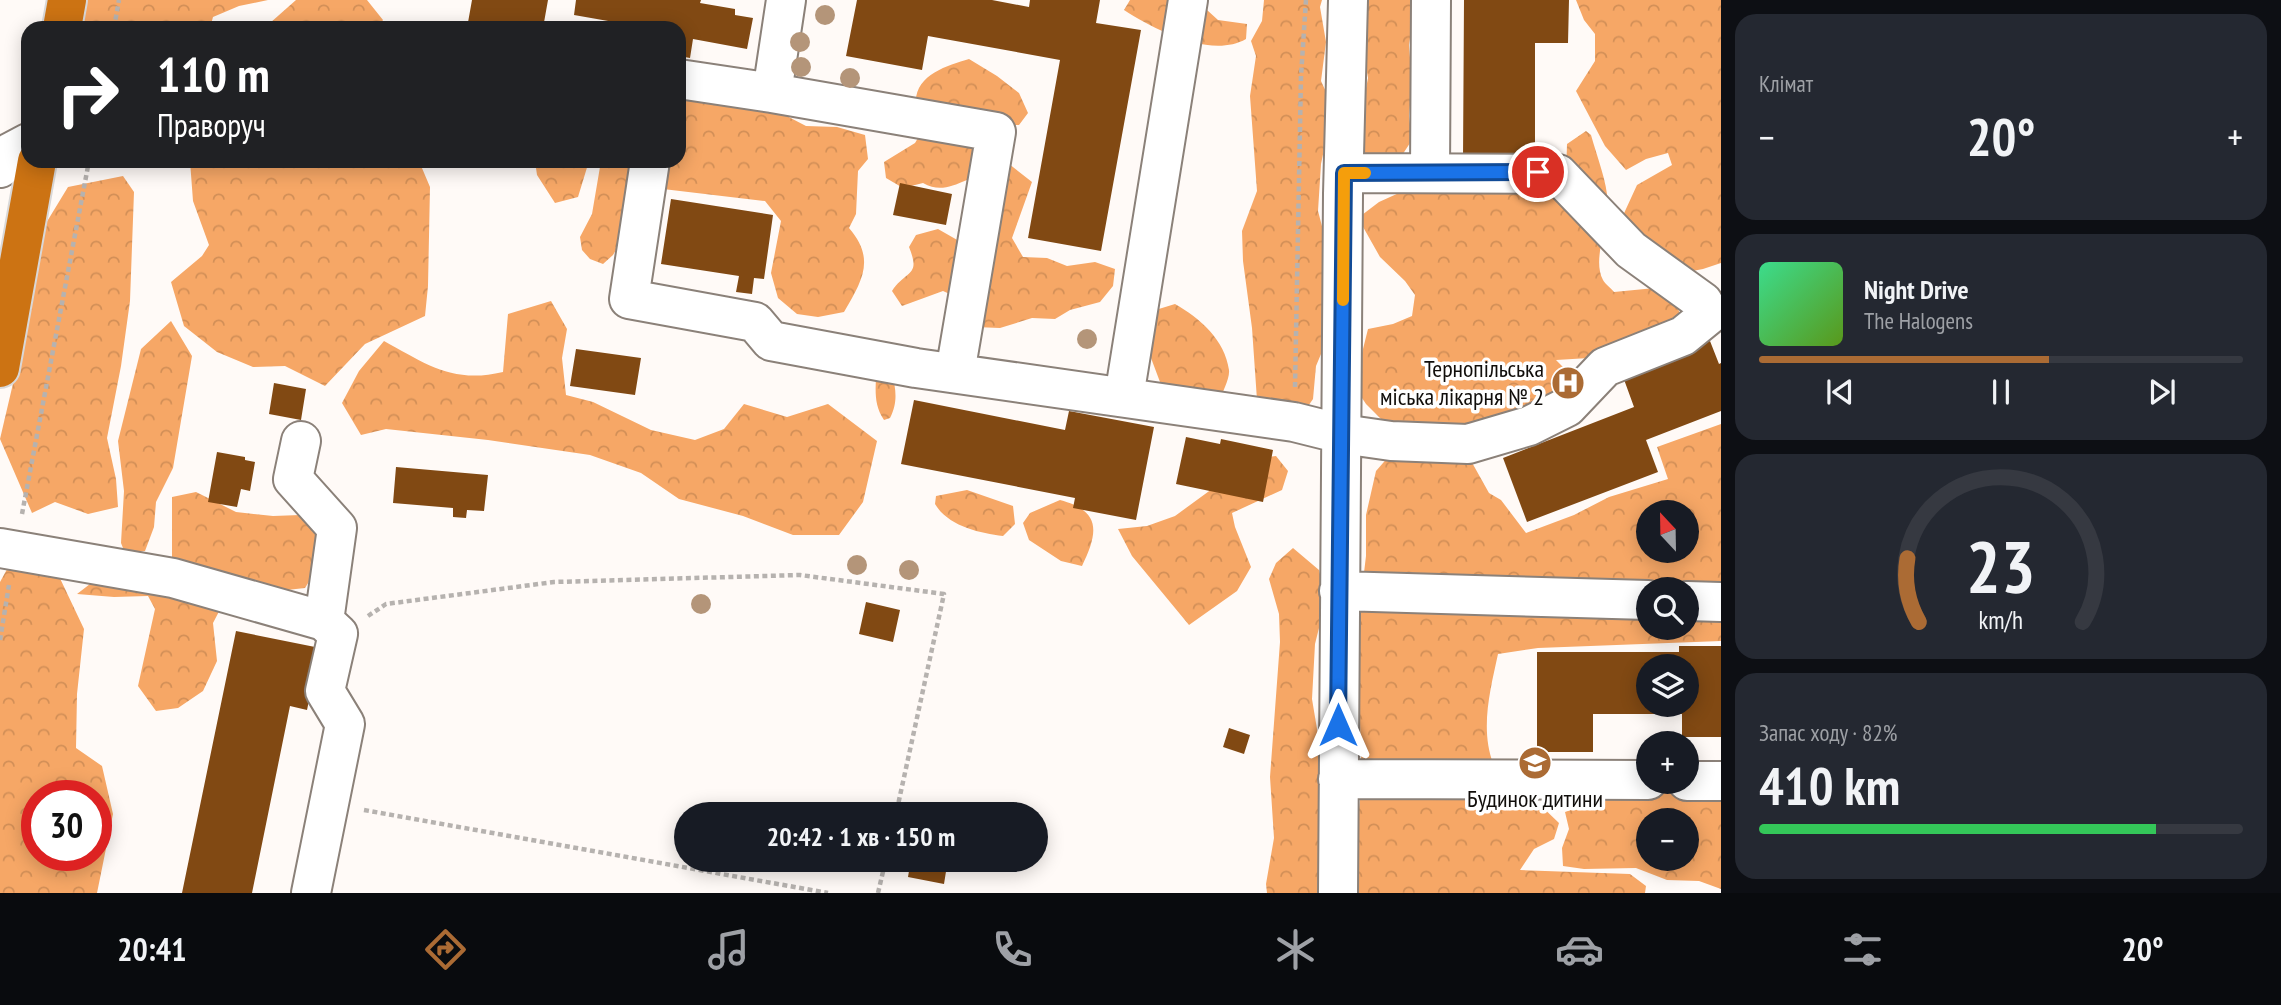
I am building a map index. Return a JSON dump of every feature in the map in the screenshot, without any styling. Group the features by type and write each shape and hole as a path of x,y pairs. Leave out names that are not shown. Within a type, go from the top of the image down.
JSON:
{"highway":[{"path":"63,21 67,0"},
{"path":"0,368 36,168"}],"street":[{"path":"772,93 786,0"},
{"path":"1124,397 1188,0"},
{"path":"1338,893 1339,591 1348,0"},
{"path":"1430,173 1431,0"},
{"path":"686,80 996,132 956,373"},
{"path":"0,167 11,152 21,147"},
{"path":"649,168 629,299 755,322 771,341 956,373 1294,422 1342,434 1391,441 1468,444 1529,426 1567,407 1605,367 1683,336 1716,312 1631,250 1558,174 1344,173"},
{"path":"301,441 293,479 337,528 326,691 345,724 311,893"},
{"path":"7,550 173,578 331,628"},
{"path":"1339,591 1636,600"},
{"path":"1699,601 1721,602"},
{"path":"1338,779 1636,780"},
{"path":"1699,780 1721,781"}],"path":[{"path":"115,21 119,0"},
{"path":"1294,422 1301,76 1306,0"},
{"path":"0,640 7,550 88,168"},
{"path":"331,628 386,604 554,582 800,575 944,594 898,802"},
{"path":"329,804 828,893"},
{"path":"878,893 883,872"}],"green space":[{"path":"77,0 268,0 239,6 213,17 212,21 80,21"},
{"path":"296,0 367,0 383,20 382,21 272,21"},
{"path":"1130,0 1196,0 1218,20 1247,24 1246,39 1217,46 1184,40 1151,26 1124,10"},
{"path":"1264,0 1322,0 1320,7 1326,42 1321,81 1333,107 1321,164 1318,211 1328,249 1331,330 1316,366 1313,399 1302,415 1257,400 1252,328 1243,261 1242,231 1257,191 1250,96 1256,56 1251,41 1262,21"},
{"path":"1366,0 1412,0 1414,13 1409,45 1412,83 1409,116 1412,140 1395,166 1363,160 1357,135 1368,78 1362,43"},
{"path":"1576,0 1721,0 1721,263 1661,277 1620,222 1637,185 1672,165 1668,153 1646,159 1626,170 1605,146 1576,91 1595,61 1595,34 1584,20"},
{"path":"969,59 1019,93 1028,113 1019,125 990,125 990,149 1032,182 1012,238 1023,257 1047,258 1067,266 1095,262 1115,269 1113,286 1100,302 1070,310 1055,319 1032,318 1000,328 975,327 954,296 943,291 902,306 892,291 913,268 909,247 916,235 938,229 966,245 971,197 967,180 945,188 923,183 903,188 886,178 884,162 915,143 924,128 916,101 921,84 935,72"},
{"path":"686,75 738,90 750,110 781,113 806,126 837,127 865,135 868,159 858,171 856,214 849,228 862,250 863,270 861,280 844,312 818,317 797,314 778,298 771,273 781,221 765,201 663,189 661,168 686,168"},
{"path":"1586,131 1591,135 1607,195 1607,213 1599,263 1603,280 1614,292 1655,288 1673,297 1684,323 1589,358 1556,360 1565,369 1562,395 1476,428 1457,424 1420,427 1385,423 1358,392 1359,365 1368,329 1393,324 1412,316 1415,295 1405,281 1380,257 1358,218 1379,202 1421,183 1566,175 1567,144"},
{"path":"191,168 422,168 430,187 425,316 365,344 325,386 285,366 253,367 217,352 184,326 171,282 202,256 209,245 193,201"},
{"path":"536,168 587,168 578,197 555,203 537,175"},
{"path":"600,168 636,168 623,205 620,243 613,255 603,264 590,259 582,250 580,237 592,214"},
{"path":"123,176 134,192 130,301 107,438 116,479 118,507 88,514 55,502 32,513 0,439 15,375 40,233 68,187"},
{"path":"551,301 567,329 562,358 566,395 593,402 651,430 695,440 724,429 744,404 787,417 828,404 877,441 863,502 839,535 793,535 743,516 679,499 641,473 590,455 386,429 361,435 342,403 359,371 384,341 427,364 454,374 485,375 503,372 508,314"},
{"path":"1175,304 1210,331 1227,359 1229,374 1219,401 1187,402 1160,382 1148,350 1149,312"},
{"path":"171,321 192,356 173,468 156,502 154,527 145,551 125,553 121,543 124,491 118,441 141,349"},
{"path":"876,371 892,373 894,385 894,407 890,418 884,420 877,402"},
{"path":"1721,424 1721,641 1538,648 1498,654 1489,697 1487,726 1490,754 1497,772 1514,796 1536,801 1559,823 1554,839 1534,849 1520,870 1630,874 1646,886 1645,893 1355,893 1353,857 1362,784 1357,631 1366,556 1366,515 1376,471 1397,447 1456,434 1489,493 1501,500 1526,533 1574,515 1609,497 1668,479 1657,447"},
{"path":"1276,456 1288,471 1282,490 1232,513 1251,567 1237,591 1189,625 1132,556 1118,529 1147,526 1175,516 1253,459"},
{"path":"967,490 1013,506 1015,524 1003,536 984,533 956,523 935,504 936,496"},
{"path":"196,492 236,512 273,516 300,515 324,526 323,559 305,588 287,590 254,584 225,600 213,623 217,661 203,691 178,708 156,711 138,686 155,609 148,596 77,594 103,574 172,564 172,497"},
{"path":"1060,500 1083,510 1093,525 1091,543 1082,566 1061,561 1029,540 1023,523 1030,513"},
{"path":"1293,548 1319,570 1326,600 1315,644 1312,699 1321,753 1319,792 1322,826 1317,893 1267,893 1266,884 1274,838 1270,777 1280,642 1279,614 1269,579 1276,563"},
{"path":"11,562 57,572 84,629 77,694 76,748 102,766 105,780 21,780 21,871 101,871 97,893 0,893 0,582"},
{"path":"1699,788 1721,789 1721,889 1699,881 1667,880 1644,871 1699,871 1699,808 1636,808 1636,868 1584,869 1563,866 1562,848 1569,829 1565,812 1603,799 1699,794"}],"building":[{"path":"472,0 548,0 544,21 468,21"},
{"path":"576,0 701,0 700,3 735,9 735,15 753,18 747,49 693,39 690,58 686,57 686,21 608,21 574,15"},
{"path":"857,0 992,0 1029,7 1030,0 1100,0 1096,23 1141,30 1101,251 1028,238 1060,60 928,36 922,70 846,56"},
{"path":"1464,0 1569,0 1568,43 1535,43 1535,160 1463,159"},
{"path":"900,183 952,194 946,225 893,215"},
{"path":"671,199 773,215 764,279 754,278 752,294 736,292 739,276 661,264"},
{"path":"1710,341 1719,364 1721,363 1721,411 1646,440 1658,472 1527,522 1503,458 1634,407 1622,374"},
{"path":"576,349 641,358 635,395 570,386"},
{"path":"274,383 306,389 301,420 269,414"},
{"path":"914,400 1065,430 1069,411 1154,427 1136,520 1073,508 1075,498 901,464"},
{"path":"1186,437 1220,444 1221,439 1273,450 1263,502 1176,484"},
{"path":"217,452 245,457 245,460 255,462 250,491 241,489 237,507 208,502"},
{"path":"396,467 488,475 484,511 467,510 466,518 453,517 453,508 393,503"},
{"path":"866,602 900,610 893,642 859,634"},
{"path":"236,631 320,648 307,710 290,706 252,893 182,893"},
{"path":"1679,646 1721,646 1721,737 1699,737 1699,731 1682,731 1682,717 1699,717 1699,654 1636,654 1636,714 1593,714 1593,752 1537,752 1537,652 1679,652"},
{"path":"1229,728 1250,735 1244,754 1223,747"},
{"path":"909,872 946,872 944,884 908,877"}],"slow traffic":[{"path":"1343,300 1344,173 1365,173"}],"place":[{"name":"Тернопільська міська лікарня № 2","path":"1568,383"},
{"name":"Будинок дитини","path":"1535,763"}],"route":[{"path":"1338,725 1344,173 1538,172"}]}
